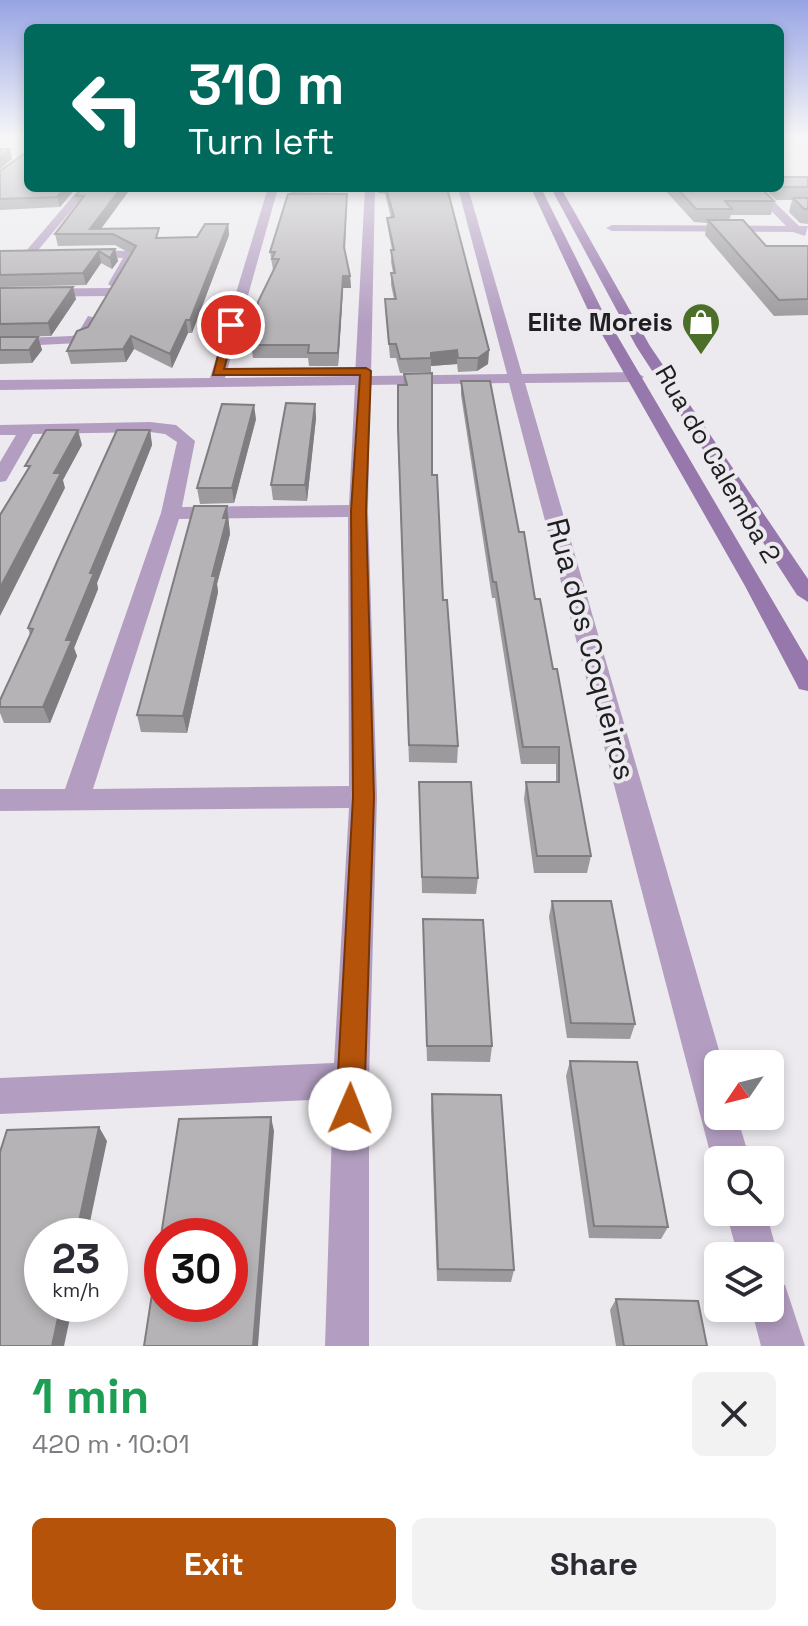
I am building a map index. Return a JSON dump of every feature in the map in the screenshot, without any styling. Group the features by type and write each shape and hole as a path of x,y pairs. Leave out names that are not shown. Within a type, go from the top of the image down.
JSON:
{"main road":[{"name":"Rua do Calemba 2","path":"541,199 594,308 808,683"},
{"name":"Rua do Calemba 2","path":"562,199 643,346 808,595"}],"street":[{"path":"15,253 37,252 77,199"},
{"path":"216,377 270,199"},
{"path":"347,1346 351,1080 363,797 358,511 365,376 366,199"},
{"name":"Rua dos Coqueiros","path":"466,199 704,1060"},
{"path":"764,199 804,233"},
{"path":"771,206 796,206"},
{"path":"614,230 804,233"},
{"path":"0,343 59,343 83,336 129,258 127,255 72,252"},
{"path":"0,293 110,292"},
{"path":"0,375 216,377 633,372"},
{"path":"0,385 216,377"},
{"path":"0,430 150,427 177,432 186,441 171,513 76,798"},
{"path":"0,477 28,429"},
{"path":"171,513 358,511"},
{"path":"0,800 363,797"},
{"path":"0,1096 351,1080"},
{"path":"776,1322 783,1346"}],"building":[{"path":"82,199 113,199 90,229 159,228 156,238 197,237 205,224 228,224 190,320 186,320 170,354 131,336 123,349 67,351 77,331 88,327 136,246 113,234 55,234"},
{"path":"287,199 347,199 344,247 350,276 343,276 338,353 308,353 309,345 251,345 257,328 258,302 279,259 272,259 275,252 270,252"},
{"path":"389,199 450,199 489,350 478,358 458,358 457,350 431,353 431,358 400,359 396,344 389,344 385,299 396,299 391,273 395,273 391,250 394,250 387,218 394,217"},
{"path":"687,199 774,201 725,201 732,209 696,209"},
{"path":"794,199 808,199 808,209"},
{"path":"708,220 743,220 766,246 808,246 808,299 779,300"},
{"path":"115,249 110,258 99,251 83,273 0,275 0,251"},
{"path":"73,287 48,323 0,324 0,288"},
{"path":"0,337 38,337 29,350 0,350"},
{"path":"432,373 432,475 437,475 443,600 447,600 458,746 409,745 398,385 407,385 404,374"},
{"path":"461,381 490,381 519,532 524,532 535,599 540,599 553,669 557,669 591,856 537,856 526,782 559,782 559,747 523,747"},
{"path":"286,403 315,404 305,485 271,485"},
{"path":"222,404 254,405 232,488 197,488"},
{"path":"46,430 78,430 54,473 61,473 0,588 0,515 30,466 25,466"},
{"path":"117,430 150,430 90,573 94,573 66,640 72,640 43,707 0,707 0,700 33,629 28,628"},
{"path":"194,506 227,506 223,518 227,518 183,716 137,715"},
{"path":"419,782 471,782 478,878 422,877"},
{"path":"552,901 611,901 635,1024 571,1023"},
{"path":"423,919 483,920 492,1046 427,1046"},
{"path":"570,1061 637,1062 668,1227 594,1226"},
{"path":"432,1094 501,1095 514,1270 438,1269"},
{"path":"271,1117 253,1346 144,1346 148,1322 248,1322 248,1218 164,1218 179,1119"},
{"path":"99,1127 80,1218 24,1218 24,1322 57,1322 52,1346 0,1346 0,1152 7,1130"},
{"path":"616,1299 698,1301 707,1346 624,1346"}],"place":[{"name":"Elite Moreis","path":"701,356"}],"route":[{"path":"231,325 217,372 366,371 358,511 363,797 350,1109"}]}
